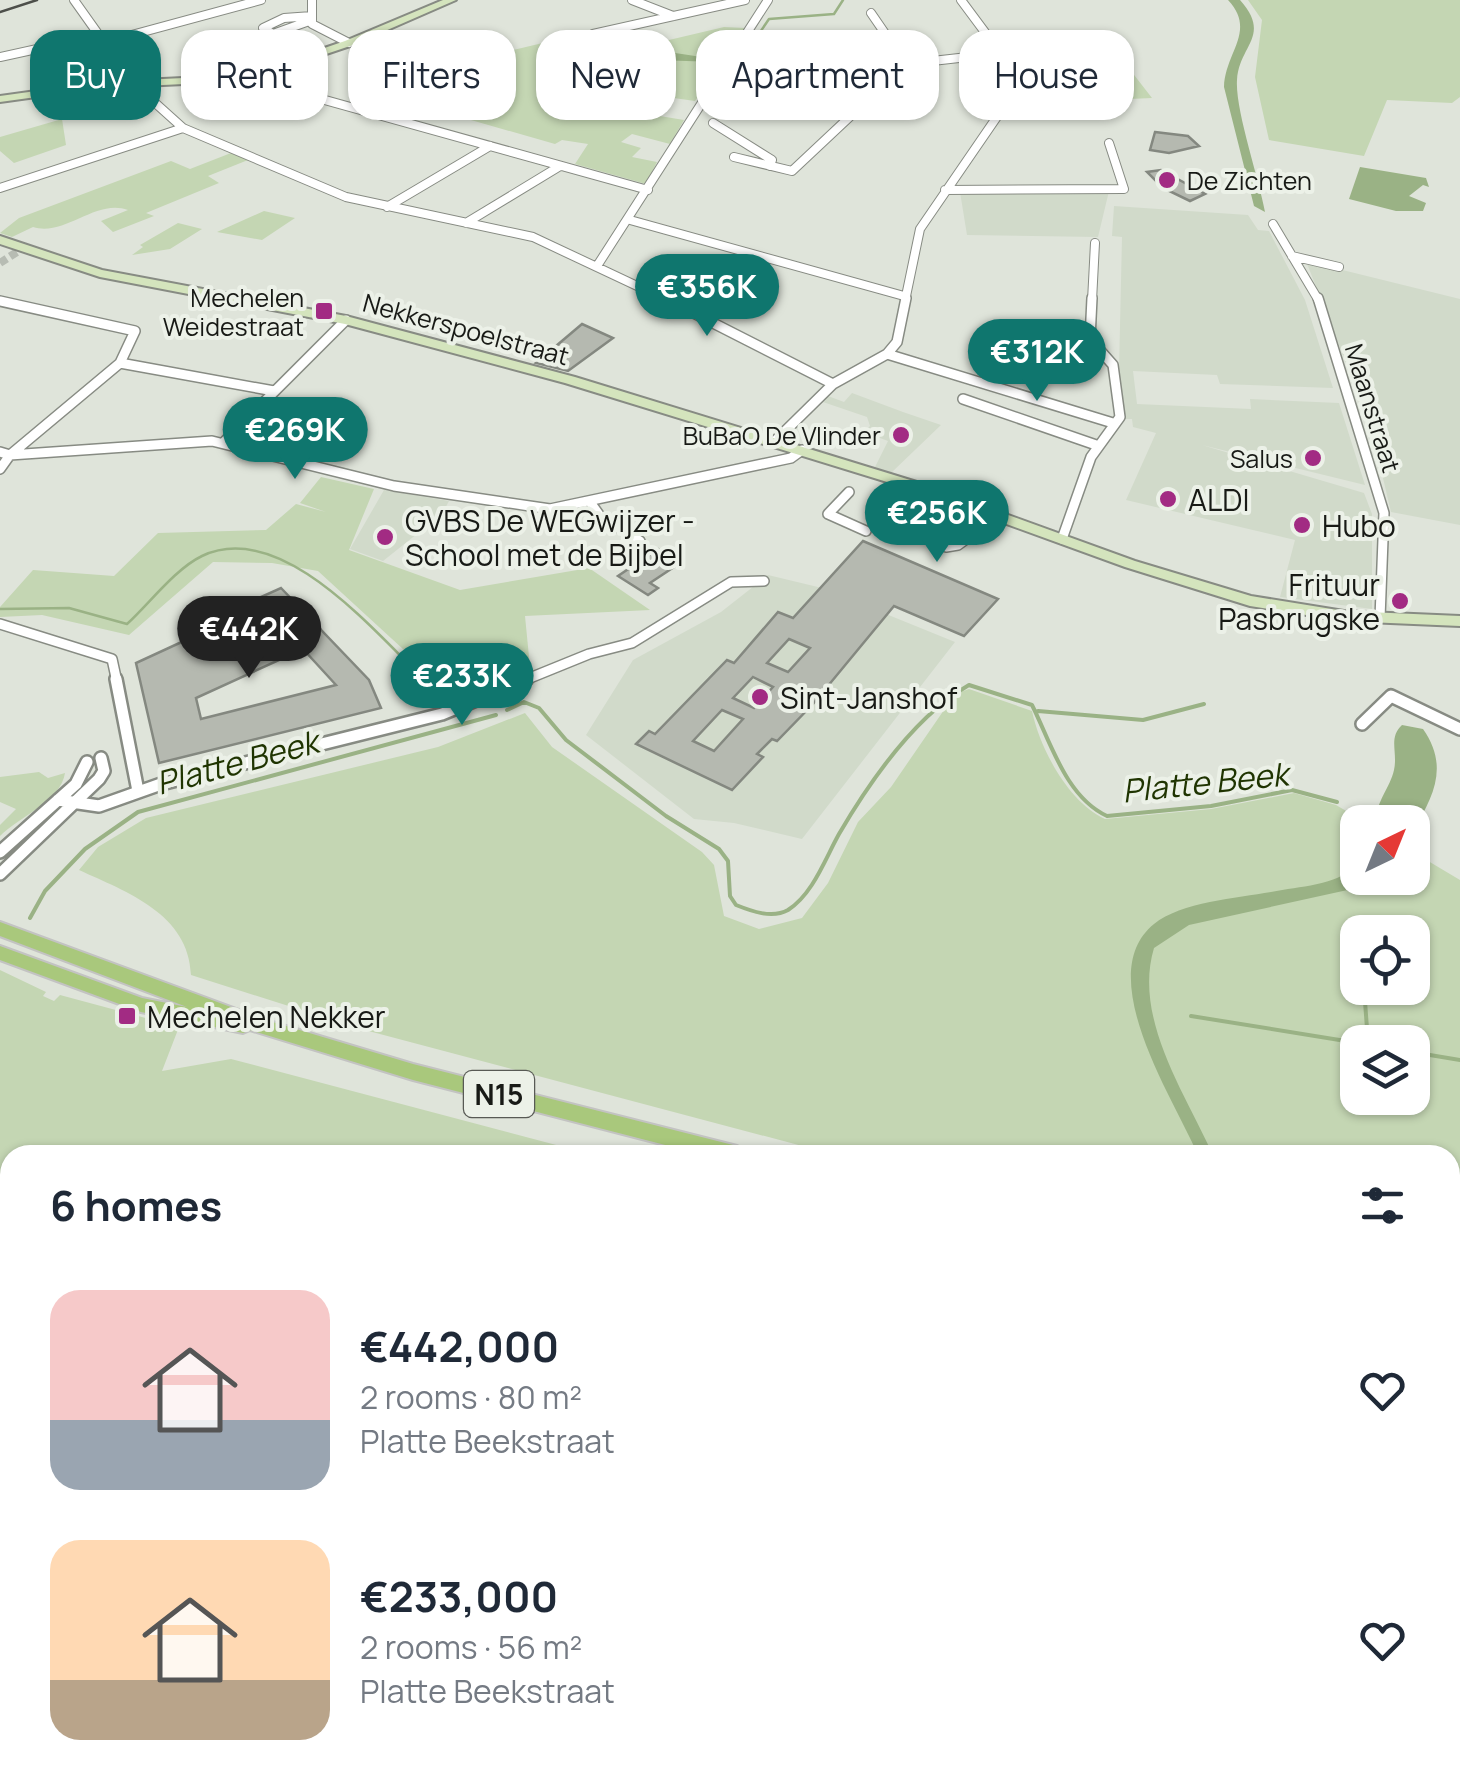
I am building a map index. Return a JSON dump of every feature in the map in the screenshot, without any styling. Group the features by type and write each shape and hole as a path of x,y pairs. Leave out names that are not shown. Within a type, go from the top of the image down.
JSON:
{"main road":[{"path":"380,30 451,0"},
{"path":"0,99 30,95"},
{"name":"Nekkerspoelstraat","path":"0,240 19,250 100,273 346,320 775,441 1250,602 1380,618 1460,621"},
{"name":"N15","path":"0,929 263,1026 413,1072 698,1145"},
{"name":"N15","path":"0,953 141,1005 263,1026"}],"street":[{"path":"74,0 93,30"},
{"path":"136,30 260,0"},
{"path":"312,0 316,28 348,43"},
{"path":"632,0 673,16"},
{"path":"611,30 745,0"},
{"path":"597,266 768,0"},
{"path":"962,0 986,30"},
{"path":"872,14 883,30"},
{"path":"284,18 312,18 273,34 263,28 284,18"},
{"path":"0,56 30,51"},
{"path":"328,101 648,190"},
{"path":"161,108 183,128 346,198 533,237 833,384"},
{"path":"734,157 792,171 847,120"},
{"path":"775,441 833,384 887,354 897,342 920,230 994,120"},
{"path":"713,124 772,160 770,166"},
{"path":"0,188 183,128"},
{"path":"945,190 1124,189 1108,143"},
{"path":"387,207 490,146"},
{"path":"466,223 560,166"},
{"path":"630,220 904,296"},
{"name":"Maanstraat","path":"1273,224 1316,292 1384,513 1380,618"},
{"path":"1062,539 1086,479 1086,467 1120,417 1113,365 1090,339 1095,243"},
{"path":"1292,256 1339,268"},
{"path":"0,302 135,330 120,362 5,454 0,469"},
{"path":"223,443 346,320"},
{"path":"887,354 1113,423"},
{"path":"120,362 274,390"},
{"path":"963,398 1098,446"},
{"path":"5,454 134,443 223,443 357,478 482,502 550,509 791,458 802,450"},
{"path":"915,486 876,512 934,544 958,546 998,516"},
{"path":"849,492 828,514 866,531"},
{"path":"590,502 600,516 640,541"},
{"path":"58,800 100,806 138,791 442,714 588,654 632,643 732,582 764,581"},
{"path":"0,624 112,659 138,791"},
{"path":"1362,724 1392,696 1460,729"},
{"path":"0,874 102,780 101,758"},
{"path":"0,852 76,784 87,762"}],"shaded area":[{"path":"1228,0 1240,0 1253,23 1254,32 1239,68 1237,93 1265,212 1254,206 1224,87 1240,32 1236,11"},
{"path":"1248,0 1460,0 1460,97 1452,103 1387,100 1364,156 1269,140 1255,77 1262,20"},
{"path":"724,27 745,28 744,30 711,30"},
{"path":"696,34 695,101 676,98 676,38"},
{"path":"536,45 536,120 684,120 670,144 632,134 621,142 641,148 632,157 657,162 646,184 575,164 588,144 562,140 555,144 471,120 516,120 516,49"},
{"path":"676,54 696,56 696,61 676,61"},
{"path":"1134,75 1152,98 1134,99"},
{"path":"62,120 66,145 14,163 0,151 0,137"},
{"path":"231,153 248,160 208,176 219,183 146,213 154,216 113,232 101,221 128,210 104,209 57,227 33,227 12,237 0,233 19,218 171,161 190,169"},
{"path":"1360,167 1426,178 1429,187 1423,185 1409,196 1426,203 1423,211 1396,211 1349,199"},
{"path":"1109,191 1098,237 967,235 960,192"},
{"path":"1114,206 1248,215 1258,230 1269,231 1305,300 1333,388 1220,384 1217,375 1133,371 1137,404 1251,409 1250,399 1339,403 1365,485 1202,445 1364,493 1372,514 1372,609 1280,597 1295,540 1126,500 1156,433 1133,427 1132,419 1125,419 1119,371 1122,237 1112,236"},
{"path":"264,211 295,218 262,240 217,232"},
{"path":"178,223 202,229 170,249 132,255 143,247 140,245"},
{"path":"1306,261 1460,299 1460,525 1391,512 1371,427"},
{"name":"BuBaO De Vlinder","path":"852,393 941,425 891,473 875,467 888,441 864,432 870,426 867,417 823,402 828,396 844,402"},
{"path":"321,477 374,489 349,550 460,590 589,568 650,610 525,616 530,667 423,702 416,661 318,571 272,563 213,562 129,635 42,615 0,617 0,607 33,570 114,576 158,533 266,530 296,504 326,512 300,503"},
{"name":"GVBS De WEGwijzer - School met de Bijbel","path":"384,490 449,501 442,514 383,561 350,549"},
{"name":"Sint-Janshof","path":"768,575 822,588 955,642 802,839 734,823 694,819 586,735 633,660 721,612"},
{"path":"969,689 1032,711 1042,742 1068,788 1105,819 1211,809 1294,793 1336,805 1340,807 1340,895 1430,895 1430,862 1460,880 1460,1145 798,1145 361,1029 191,975 188,954 167,921 135,897 79,870 98,847 146,818 438,747 525,713 552,747 702,852 714,865 724,916 759,929 802,918 828,883 858,822 891,787 955,694"},
{"path":"1402,725 1423,729 1431,743 1437,768 1427,805 1379,805 1394,770 1398,730"},
{"path":"39,772 48,778 65,773 48,800 0,836 0,825 16,809 0,802 0,777"},
{"path":"1338,878 1340,892 1189,925 1154,948 1149,974 1156,1028 1176,1081 1208,1145 1193,1145 1143,1038 1131,974 1137,946 1154,924 1179,911"},
{"path":"0,970 46,992 43,996 54,1001 60,995 179,1027 162,1071 231,1059 556,1145 0,1145"}],"building":[{"name":"De Zichten","path":"1155,132 1188,136 1199,146 1169,153 1150,150"},
{"name":"De Zichten","path":"1161,170 1205,194 1190,201 1163,188 1147,172"},
{"path":"582,324 613,338 568,371 536,363"},
{"path":"915,500 944,515 953,509 961,511 975,523 955,537 945,538 896,513"},
{"name":"Sint-Janshof","path":"863,541 998,599 964,636 894,606 813,704 777,741 772,739 757,754 763,757 732,790 636,744 649,731 655,734 727,660 734,663 778,612 793,618","holes":["789,639 810,648 788,672 767,663","753,677 773,687 754,708 733,698","722,710 743,719 714,751 693,741"]},
{"path":"658,549 680,563 650,583 658,588 648,595 618,576"},
{"path":"281,588 369,680 381,708 159,763 136,663 225,622 219,616","holes":["303,649 336,685 201,719 196,698"]}],"waterway":[{"path":"762,30 769,19 834,14 843,0"},
{"path":"0,609 69,608 127,624 172,578 202,556 233,549 264,553 325,587 427,682"},
{"path":"424,679 445,696 490,689"},
{"path":"507,710 524,702 539,708 566,740 666,816 719,849 728,861 730,896 736,905 768,914 788,910 805,895 851,814 895,751 930,714 969,685 1032,705 1070,783 1107,816 1211,806 1292,790 1337,802"},
{"path":"1038,711 1143,720 1204,704"},
{"name":"Platte Beek","path":"30,918 45,891 85,849 138,812 496,715"},
{"path":"1365,1005 1367,1025"},
{"path":"1191,1016 1340,1040"},
{"path":"1430,1055 1460,1060"}],"tunnel":[{"path":"0,263 17,252"}],"railway":[{"path":"0,12 37,0"}],"place":[{"name":"De Zichten","path":"1167,180"},
{"name":"Mechelen Weidestraat","path":"324,311"},
{"name":"BuBaO De Vlinder","path":"901,435"},
{"name":"Salus","path":"1313,458"},
{"name":"ALDI","path":"1168,499"},
{"name":"Hubo","path":"1302,525"},
{"name":"GVBS De WEGwijzer - School met de Bijbel","path":"385,537"},
{"name":"Frituur Pasbrugske","path":"1400,601"},
{"name":"Sint-Janshof","path":"760,697"},
{"name":"Mechelen Nekker","path":"127,1016"}]}
